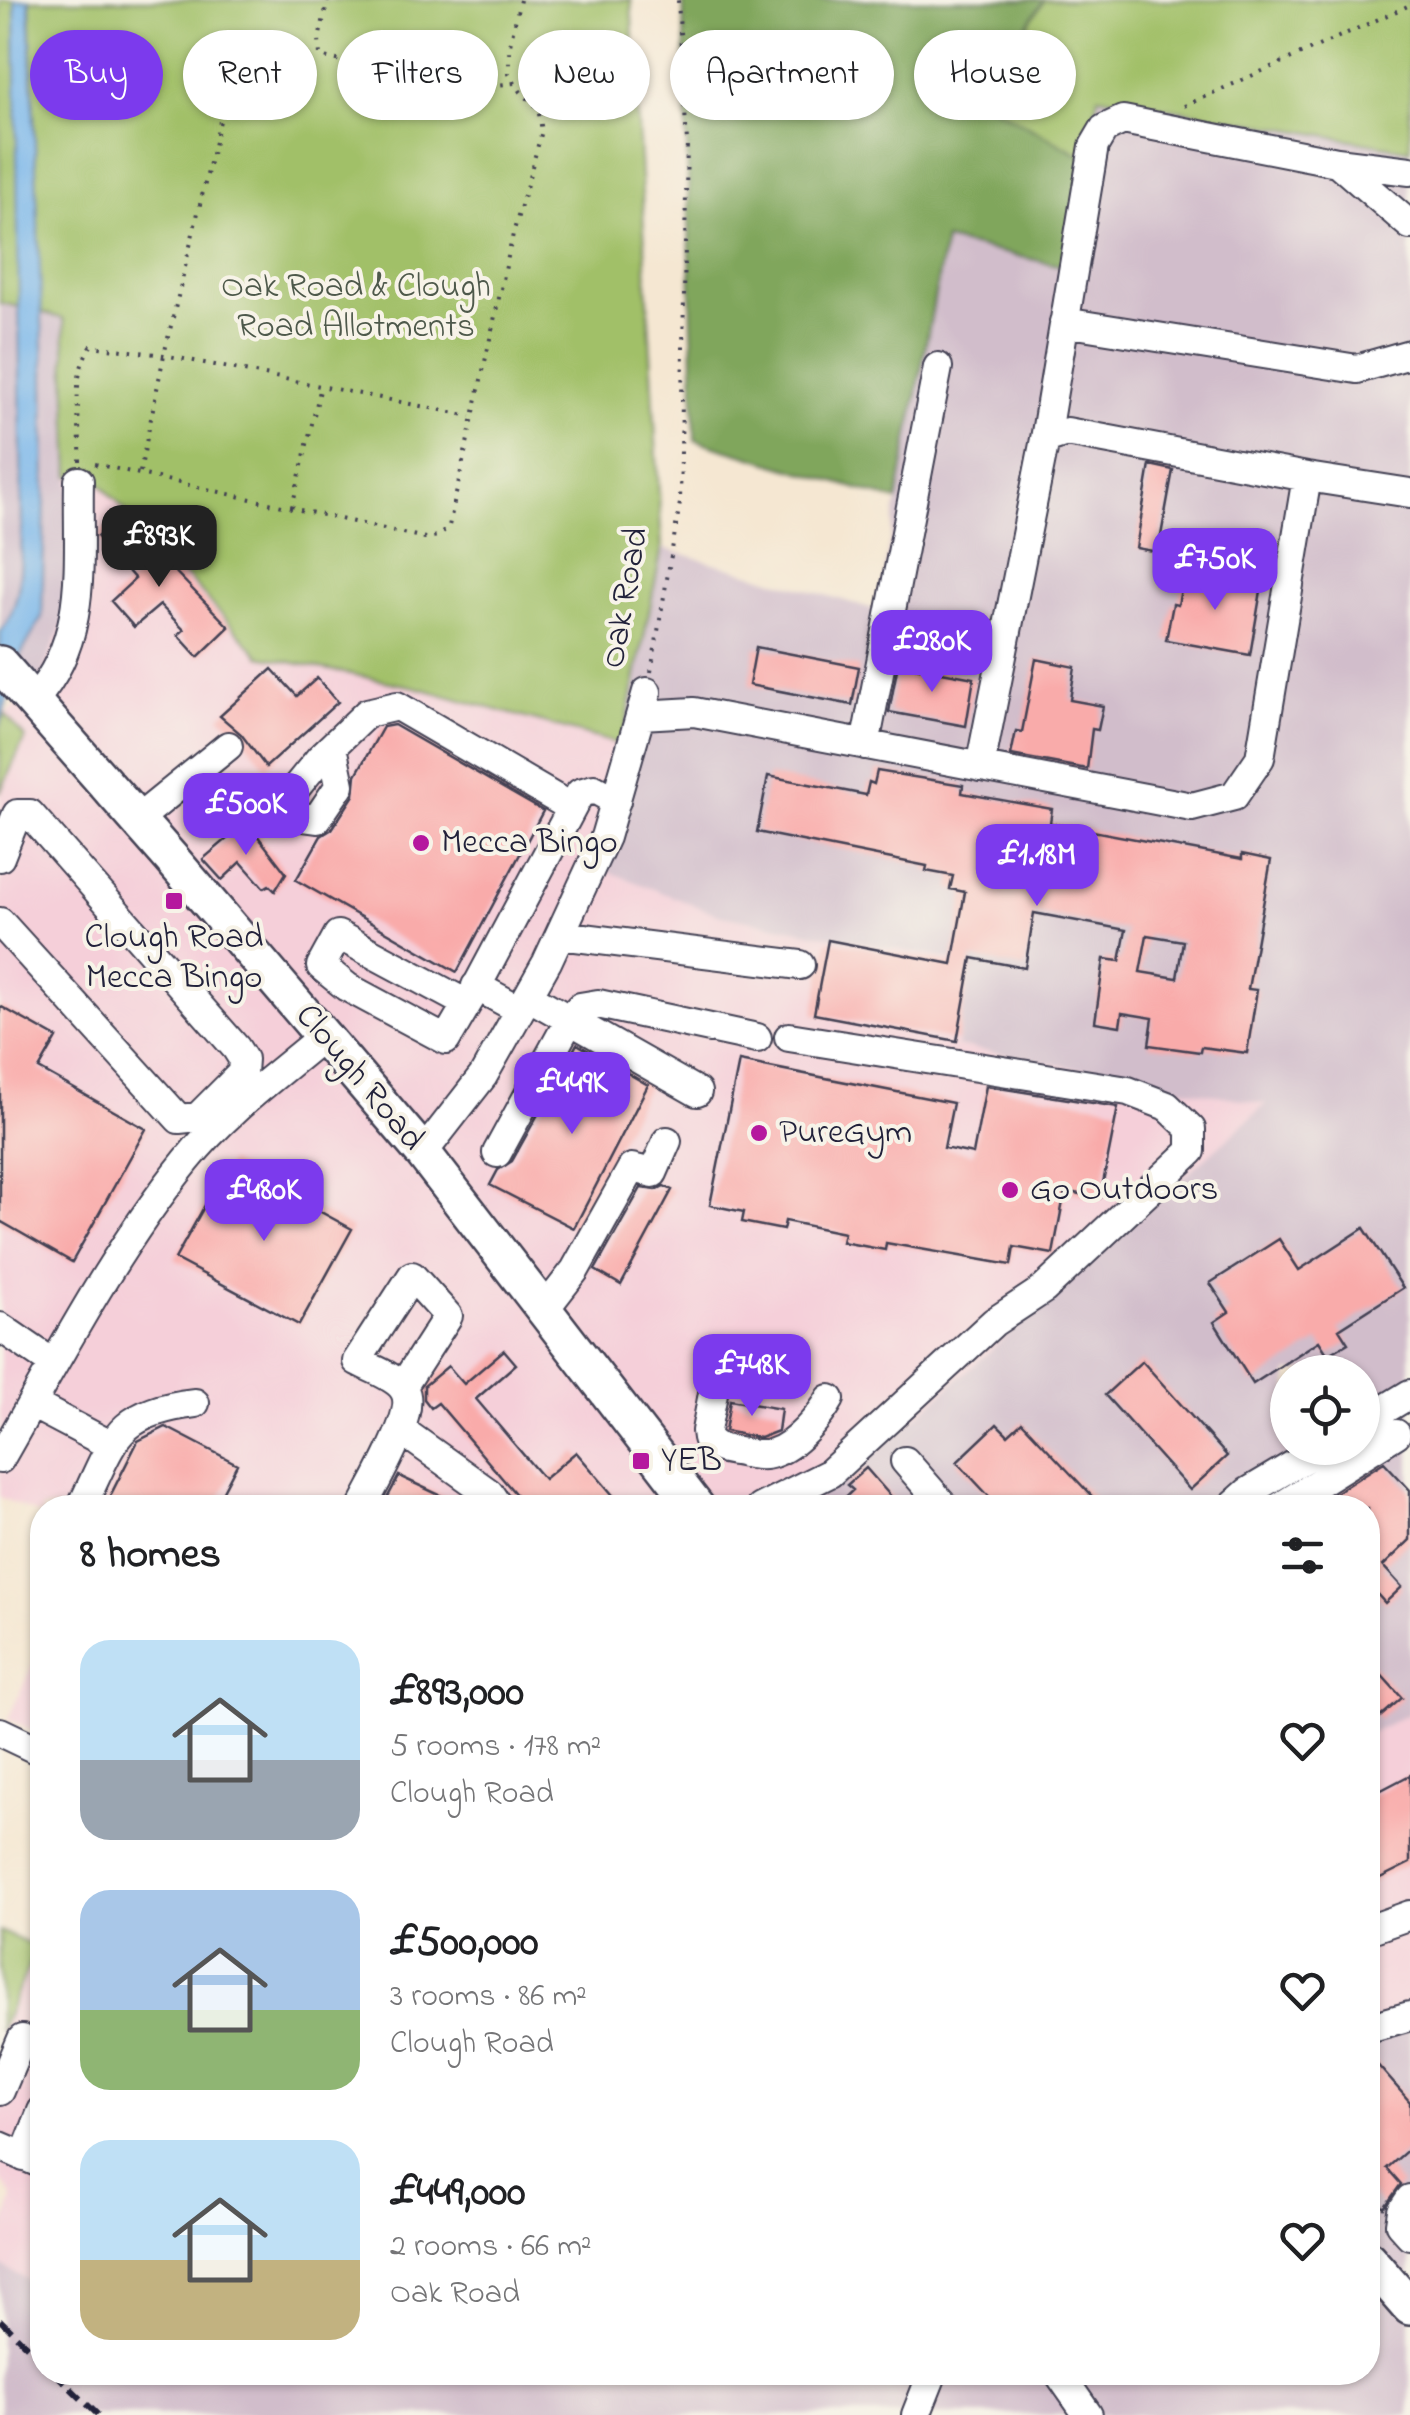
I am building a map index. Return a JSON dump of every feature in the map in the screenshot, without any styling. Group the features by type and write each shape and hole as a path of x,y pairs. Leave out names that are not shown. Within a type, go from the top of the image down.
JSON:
{"main road":[{"name":"Clough Road","path":"19,684 422,1153 687,1495"},
{"path":"1380,2273 1410,2307"}],"street":[{"path":"980,767 1046,438 1094,146 1104,129 1123,120 1337,162 1410,170"},
{"path":"1337,162 1410,224"},
{"path":"1064,322 1357,369 1410,354"},
{"path":"865,745 938,368"},
{"path":"1046,438 1067,432 1410,492"},
{"path":"19,684 50,682 71,638 76,606 80,471"},
{"path":"644,703 1192,807 1234,796 1260,758 1307,477"},
{"name":"Oak Road","path":"422,1153 483,1076 560,935 605,837 644,703"},
{"path":"332,747 367,713 397,706 572,808"},
{"path":"138,820 228,746"},
{"path":"616,801 594,789 580,793 472,995 446,1040 347,987 321,966 338,935 472,995 524,1003 570,1020 697,1092"},
{"path":"0,857 17,814 30,814 242,1059 242,1073 227,1105 130,1242 6,1448"},
{"path":"0,922 179,1119 198,1118 227,1105 324,1036"},
{"path":"560,935 800,966"},
{"path":"496,1153 580,1008 598,1004 757,1038"},
{"path":"786,1495 830,1473 994,1322 1044,1289 1192,1151 1191,1129 1167,1106 1128,1092 789,1038"},
{"path":"544,1310 574,1270 632,1168 653,1173 667,1141"},
{"path":"0,1327 54,1364"},
{"path":"716,1377 706,1431 707,1438 719,1448 772,1454 796,1437 830,1399"},
{"path":"368,1495 401,1430 407,1396 402,1386"},
{"path":"1296,1495 1389,1429 1410,1394"},
{"path":"32,1404 110,1445"},
{"path":"87,1495 110,1445 135,1418 164,1408 196,1404"},
{"path":"401,1430 490,1495"},
{"path":"905,1461 935,1495"},
{"path":"1250,1495 1296,1465"},
{"path":"0,1732 30,1746"},
{"path":"1380,1926 1410,1915"},
{"path":"1380,2025 1410,2016"},
{"path":"0,2091 22,2038"},
{"path":"1410,2198 1399,2217 1410,2235"},
{"path":"916,2415 928,2385"},
{"path":"1067,2385 1088,2415"}],"path":[{"path":"328,0 320,56 425,81 516,84"},
{"path":"473,416 164,355 91,346 81,360 77,397 80,471 140,472 425,538 439,536 450,526 512,234 542,131 538,108 509,74 509,49 520,0"},
{"name":"Oak Road","path":"644,703 680,503 687,142 678,0"},
{"path":"1156,126 1165,116 1206,95 1410,5"},
{"path":"140,472 220,120"},
{"path":"292,508 321,386"}],"shaded area":[{"path":"1097,96 1410,150 1410,1713 1380,1728 1380,1495 819,1495 878,1451 1266,1104 957,1046 972,964 717,914 587,863 603,827 662,548 877,610 945,239 1067,267"},
{"path":"0,303 64,318 70,476 69,609 34,692 0,654"},
{"path":"70,476 94,477 260,656 415,687 622,745 717,914 973,964 957,1046 1267,1104 878,1451 819,1495 30,1495 30,1511 0,1497 0,793 25,738 5,714 34,692"},
{"path":"30,1670 30,1729 8,1719"},
{"path":"1410,1713 1410,2027 1380,2037 1380,1728"},
{"path":"30,1964 30,2281 0,2265 0,2240 13,2197 0,2180 0,2031"},
{"path":"1410,2027 1410,2415 0,2415 0,2265 30,2281 30,2385 1380,2385 1380,2037"}],"green space":[{"path":"0,0 15,0 20,307 0,303"},
{"name":"Oak Road & Clough Road Allotments","path":"30,0 631,0 633,30 518,30 518,120 638,120 662,548 622,745 415,687 260,656 94,477 70,476 64,319 41,312 34,120 163,120 163,30 31,30"},
{"path":"683,0 1044,0 1024,30 914,30 914,120 1017,120 1086,158 1067,267 945,240 897,501 695,440 686,120 894,120 894,30 684,30"},
{"path":"1044,0 1410,0 1410,150 1098,96 1086,158 1017,120 1076,120 1076,30 1024,30"},
{"path":"5,714 25,738 0,793 0,726"},
{"path":"0,1931 30,1945 30,1964 0,2031"}],"water":[{"path":"15,0 29,0 30,120 34,120 44,370 42,617 19,658 0,726 0,632 17,595 22,526"}],"building":[{"path":"1150,465 1173,470 1158,552 1136,548"},
{"path":"120,515 229,627 198,657 178,635 184,630 160,605 134,627 111,601 135,579 97,536"},
{"path":"1185,569 1262,585 1250,655 1166,640"},
{"path":"756,647 859,667 852,705 749,685"},
{"path":"1036,659 1075,667 1070,700 1103,706 1098,730 1092,729 1087,769 1011,755 1016,731 1022,732"},
{"path":"898,664 974,678 966,726 889,712"},
{"path":"272,669 297,696 317,678 338,702 266,767 241,734 220,716"},
{"name":"Mecca Bingo","path":"394,725 543,811 457,972 296,880 321,836 332,829 354,795 356,775 383,727"},
{"path":"877,771 963,785 962,793 1052,809 1050,823 1242,859 1242,854 1271,860 1248,989 1257,990 1247,1053 1149,1045 1153,1018 1122,1013 1120,1026 1095,1022 1104,959 1120,961 1126,930 1034,913 1025,968 972,958 957,1041 814,1014 828,940 952,964 965,892 950,889 953,876 926,871 927,866 757,832 768,776 866,795 869,782 874,784","holes":["1147,935 1183,941 1177,978 1140,972"]},
{"path":"247,822 286,873 275,891 269,885 264,888 241,862 222,880 203,859"},
{"path":"0,1006 57,1038 39,1069 146,1129 72,1262 0,1221"},
{"path":"577,1044 648,1085 574,1228 490,1185 498,1170 512,1161"},
{"path":"739,1061 953,1103 944,1148 973,1154 986,1086 1118,1107 1100,1198 1065,1191 1053,1254 1014,1247 1011,1265 886,1243 885,1250 842,1242 844,1233 785,1221 783,1230 742,1222 744,1212 710,1205"},
{"path":"229,1162 352,1229 299,1325 175,1259"},
{"path":"664,1186 672,1190 621,1285 595,1270 641,1188 656,1190"},
{"path":"1364,1228 1403,1288 1339,1329 1348,1343 1328,1355 1319,1341 1298,1355 1270,1355 1270,1373 1253,1384 1214,1322 1229,1312 1210,1283 1279,1239 1299,1270"},
{"path":"504,1350 516,1364 476,1399 544,1479 576,1452 613,1495 516,1495 438,1403 431,1408 424,1399 424,1386 448,1366 464,1384"},
{"path":"1142,1361 1227,1456 1190,1490 1105,1395"},
{"path":"730,1400 781,1409 778,1431 760,1438 725,1431"},
{"path":"1022,1422 1091,1495 988,1495 957,1462 997,1424 1008,1435"},
{"path":"166,1427 237,1464 221,1495 111,1495 138,1441"},
{"path":"1384,1462 1410,1490 1410,1540 1383,1566 1402,1587 1385,1603 1380,1597 1380,1495 1332,1495"},
{"path":"866,1468 890,1495 848,1495 853,1490 847,1485"},
{"path":"399,1476 439,1495 389,1495"},
{"path":"1380,1673 1402,1698 1380,1717"},
{"path":"1410,1775 1410,1863 1380,1878 1380,1791"},
{"path":"1380,2068 1410,2102 1410,2148 1387,2168 1401,2184 1384,2208 1380,2203"}],"railway":[{"path":"0,2320 30,2349"},
{"path":"67,2385 98,2415"}],"place":[{"name":"Mecca Bingo","path":"421,843"},
{"name":"Clough Road Mecca Bingo","path":"174,901"},
{"name":"PureGym","path":"759,1133"},
{"name":"Go Outdoors","path":"1010,1190"},
{"name":"YEB","path":"641,1461"}]}
